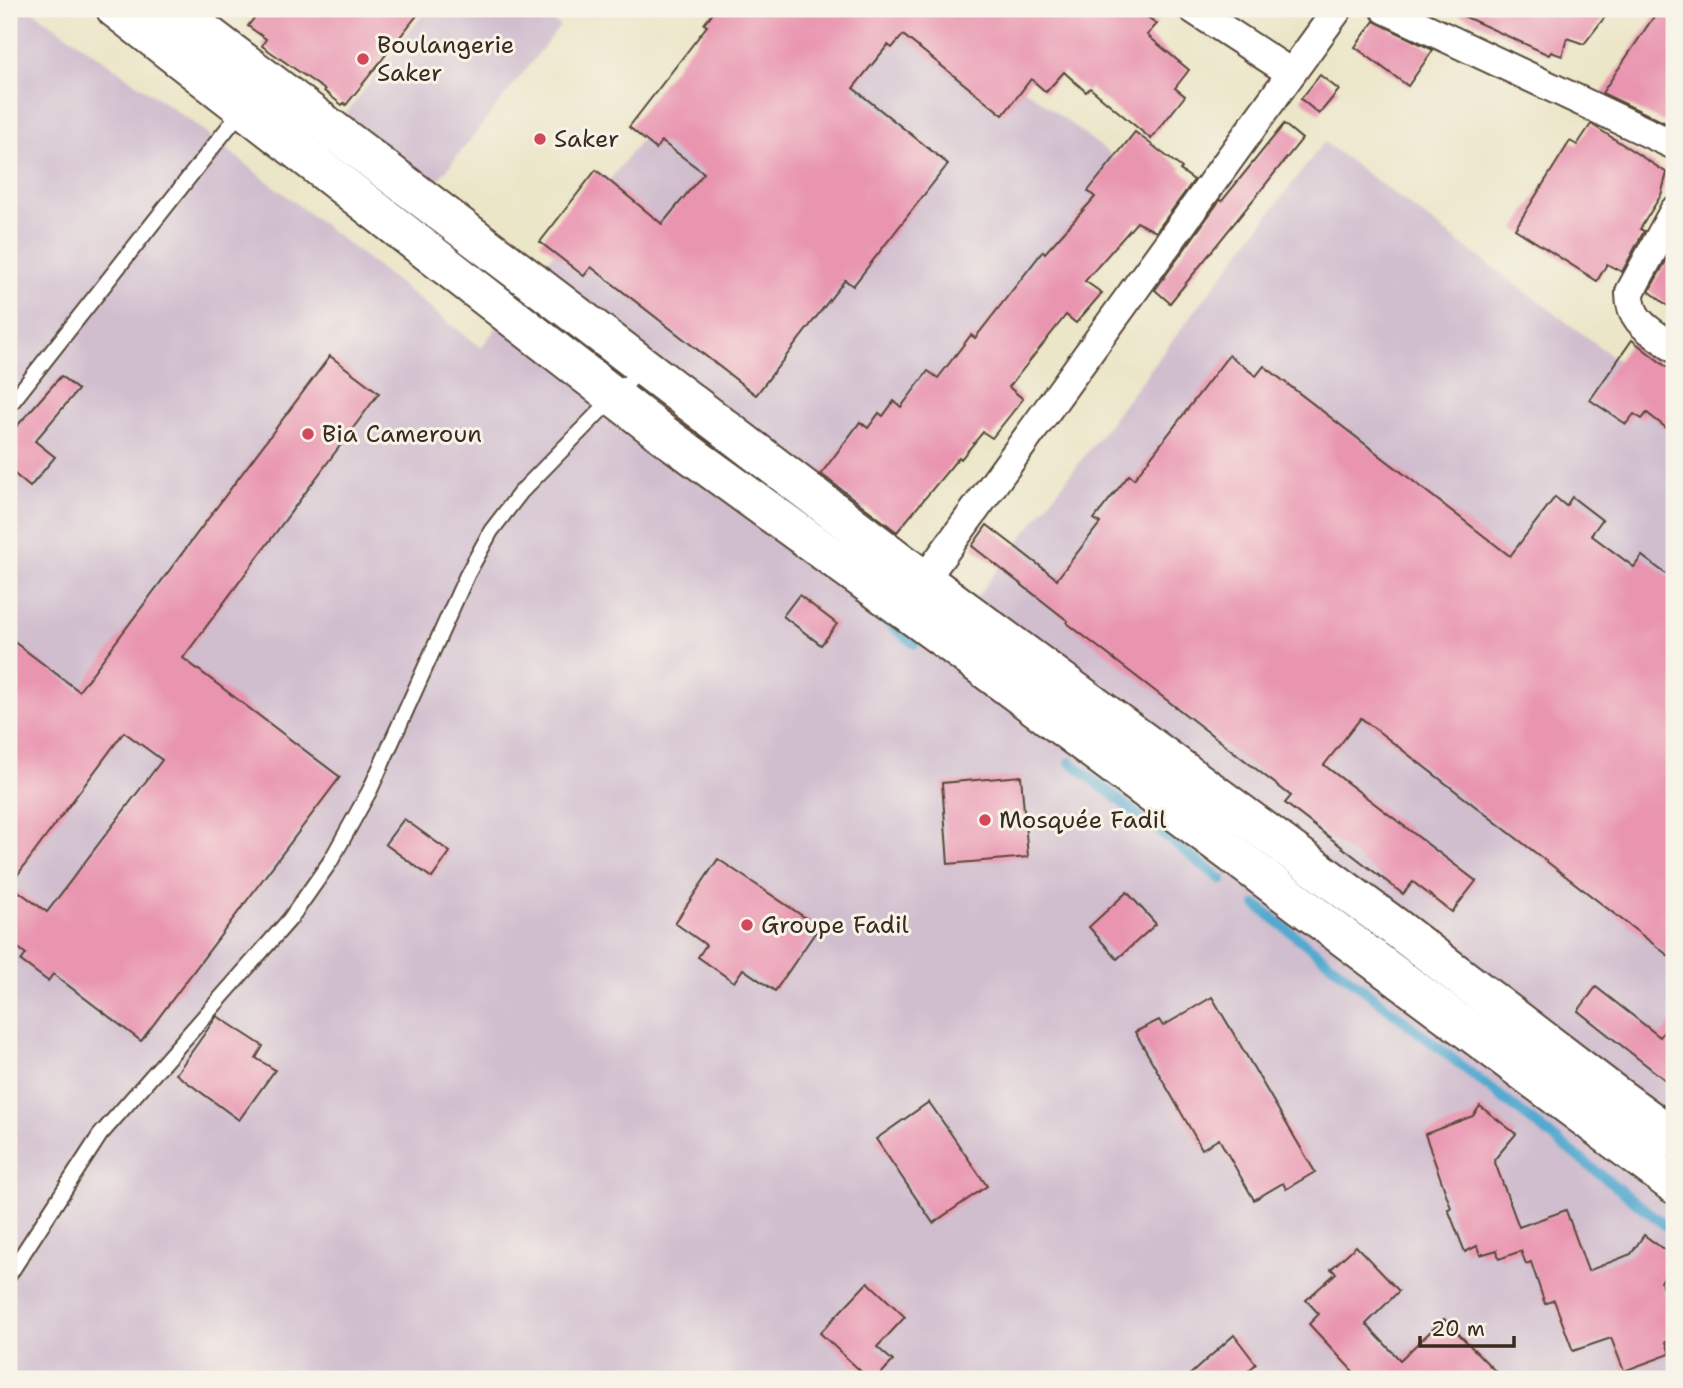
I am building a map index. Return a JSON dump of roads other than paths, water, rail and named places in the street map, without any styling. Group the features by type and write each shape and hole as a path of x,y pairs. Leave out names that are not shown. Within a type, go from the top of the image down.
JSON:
{"main road":[{"path":"117,9 256,94 643,367 924,580 1674,1138"},
{"path":"174,9 256,94 615,396 1674,1184"},
{"path":"1260,876 1283,845"},
{"path":"1405,984 1429,954"}],"street":[{"path":"1193,9 1291,73"},
{"path":"924,580 1338,9"},
{"path":"1385,9 1674,145"},
{"path":"1674,211 1630,292 1629,307 1636,319 1674,348"}],"lane":[{"path":"9,406 256,94"},
{"path":"9,1275 100,1135 290,919 330,862 370,790 467,575 491,531 521,492 643,367"}],"waterway":[{"path":"852,595 915,644"},
{"path":"1070,762 1222,880"},
{"path":"1256,905 1674,1232"}],"place":[{"name":"Boulangerie Saker","path":"363,59"},
{"name":"Saker","path":"540,139"},
{"name":"Bia Cameroun","path":"308,434"},
{"name":"Mosquée Fadil","path":"985,820"},
{"name":"Groupe Fadil","path":"747,925"}]}
